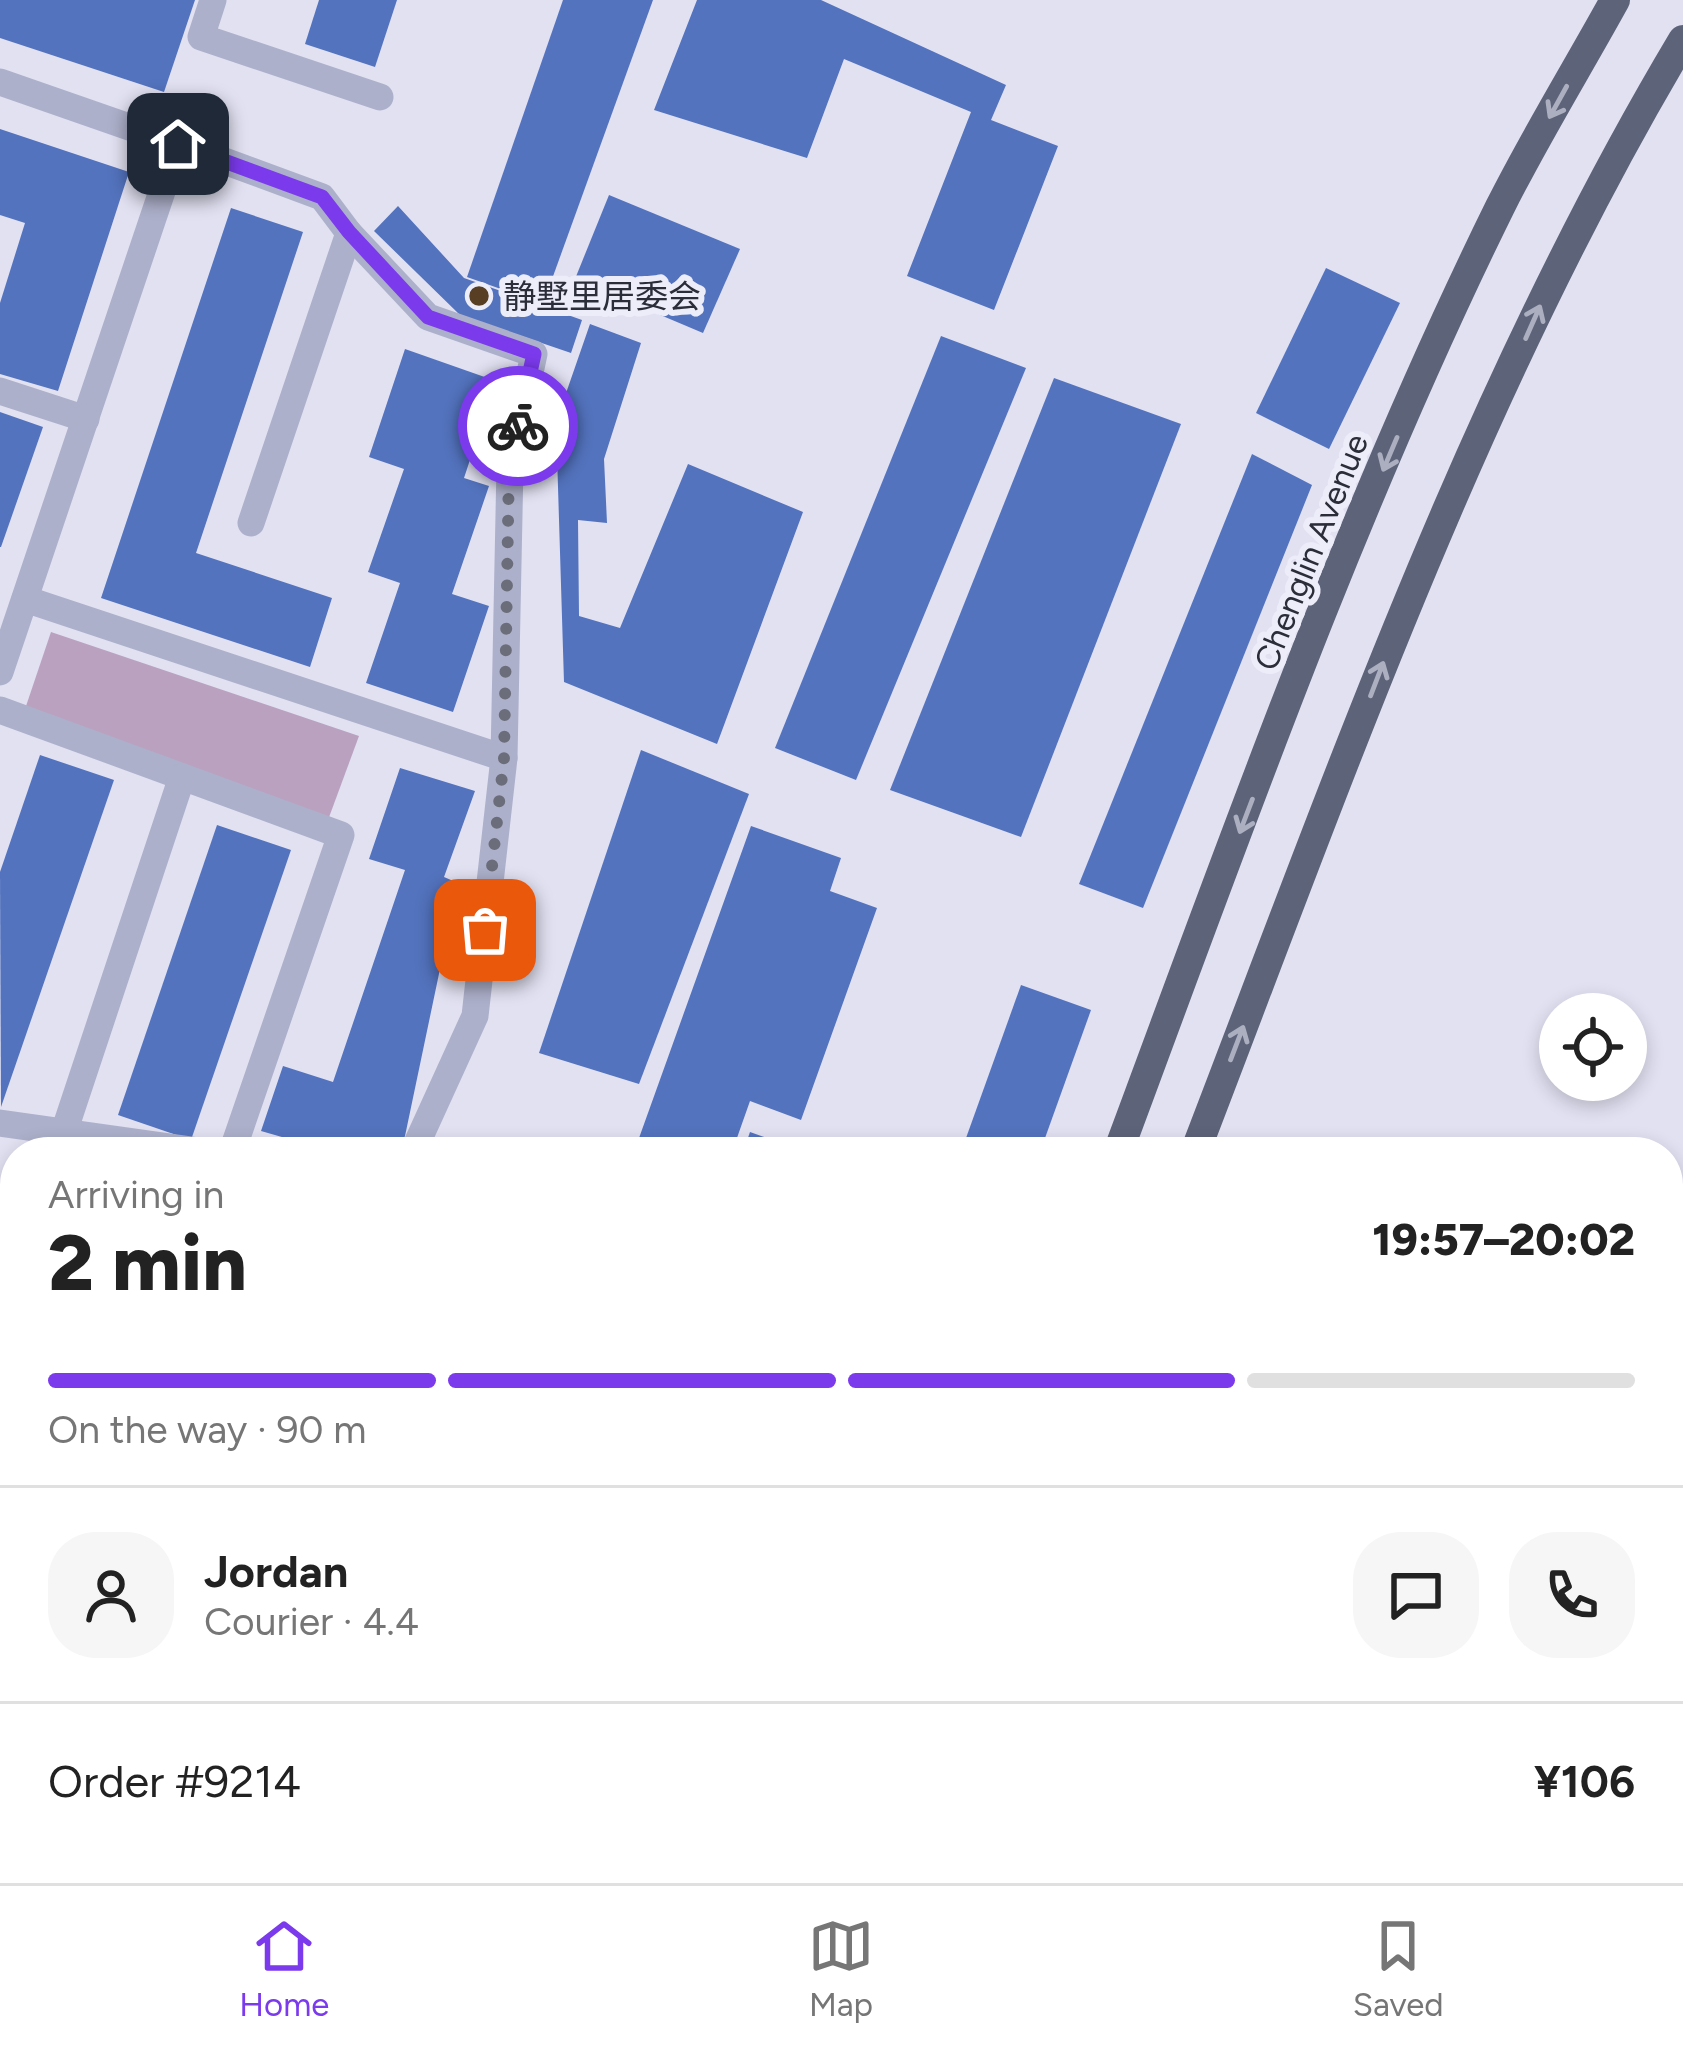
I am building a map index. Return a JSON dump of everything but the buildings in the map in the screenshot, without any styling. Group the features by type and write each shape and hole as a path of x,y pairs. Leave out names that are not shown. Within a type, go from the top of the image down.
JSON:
{"main road":[{"name":"Chenglin Avenue","path":"1124,1137 1323,614 1409,407 1501,206 1615,0"},
{"path":"1201,1137 1389,649 1540,305 1636,119 1683,40"}],"street":[{"path":"213,0 201,38 380,97"},
{"path":"0,82 322,197 428,317 534,354 509,466 504,758 475,1016 420,1137"},
{"path":"0,673 178,144"},
{"path":"250,523 349,232"},
{"path":"0,391 86,419"},
{"path":"25,599 504,758"},
{"path":"0,710 341,835 237,1137"},
{"path":"64,1132 182,777"},
{"path":"0,1123 100,1137"}],"shaded area":[{"path":"51,632 359,736 328,820 24,712"}],"way so far":[{"path":"485,930 504,758 509,466 518,426"}],"place":[{"name":"静墅里居委会","path":"479,296"}],"route":[{"path":"178,144 322,197 428,317 534,354 518,426"}]}
